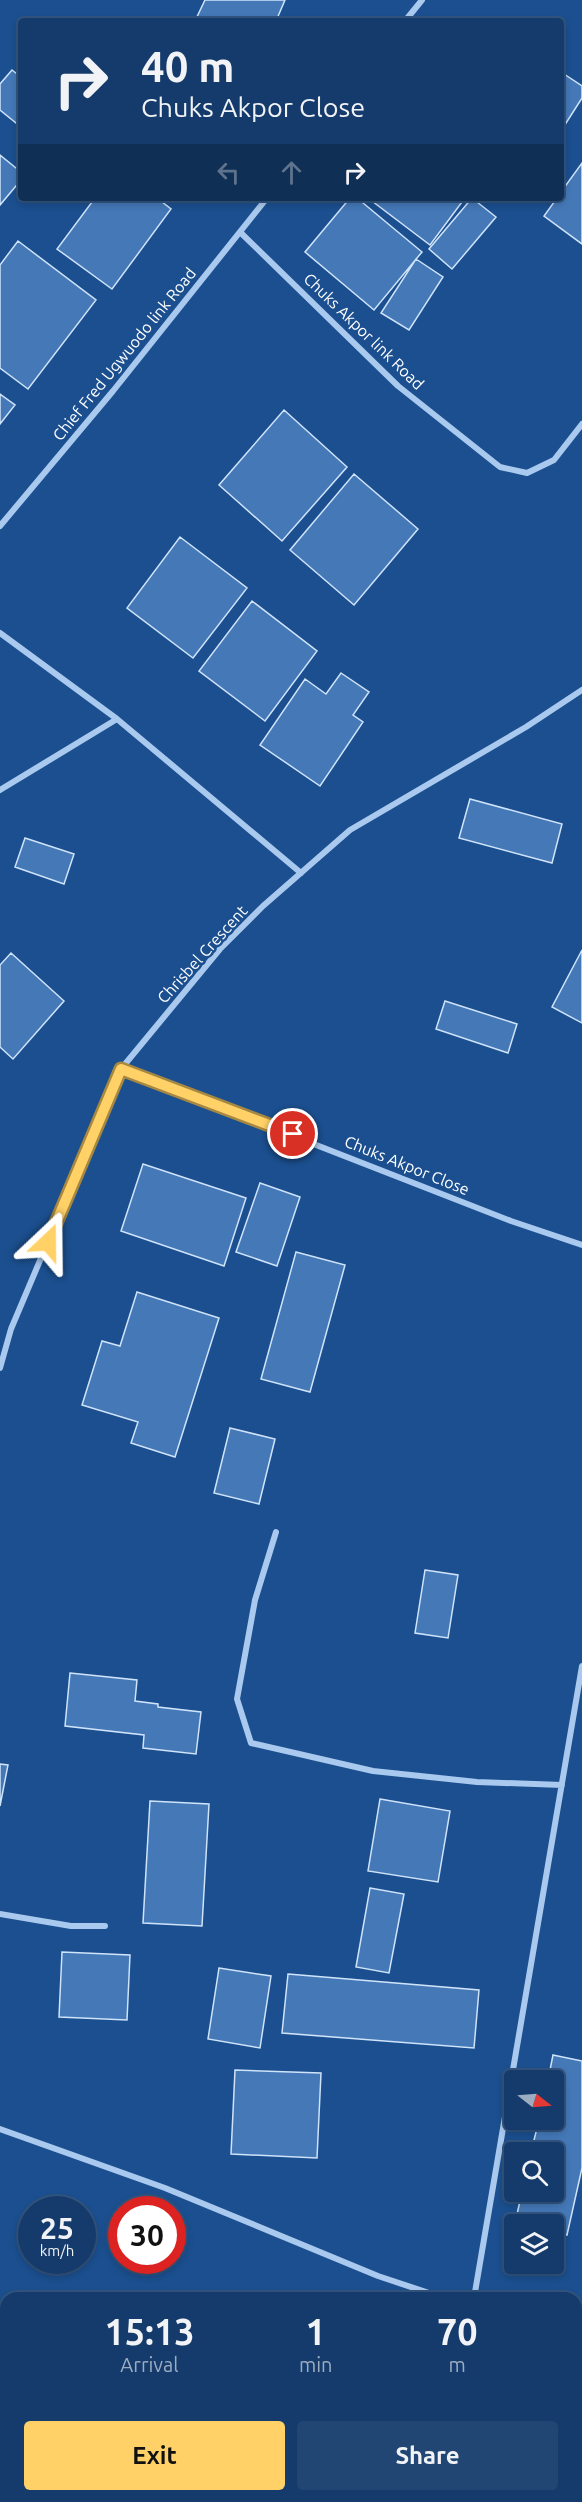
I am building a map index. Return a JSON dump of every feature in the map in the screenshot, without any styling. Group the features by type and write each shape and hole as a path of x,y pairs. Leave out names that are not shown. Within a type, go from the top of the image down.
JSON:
{"street":[{"path":"407,18 422,0"},
{"name":"Chief Fred Ugwuodo link Road","path":"0,526 113,391 265,201"},
{"name":"Chuks Akpor link Road","path":"240,232 398,386 501,467 527,473 554,460 582,424"},
{"path":"0,633 117,719 301,873"},
{"name":"Chrisbel Crescent","path":"0,1368 11,1329 121,1069 220,949 350,830 526,727 582,690"},
{"path":"0,790 117,719"},
{"name":"Chuks Akpor Close","path":"121,1069 511,1221 582,1245"},
{"path":"276,1532 255,1600 237,1699 251,1743 373,1771 477,1782 562,1785"},
{"path":"475,2292 582,1666"},
{"path":"0,1914 71,1926 105,1926"},
{"path":"0,2129 165,2188 378,2276 426,2292"}],"building":[{"path":"205,0 285,0 277,18 196,18"},
{"path":"12,70 18,75 18,121 16,123 0,110 0,84"},
{"path":"564,74 582,86 582,98 564,126"},
{"path":"0,155 18,170 18,184 0,205"},
{"path":"582,163 582,244 544,216 555,201 564,201 564,188"},
{"path":"93,201 161,201 171,209 112,289 57,249"},
{"path":"348,201 361,201 422,252 374,310 305,252"},
{"path":"372,201 463,201 430,245"},
{"path":"469,201 476,201 496,217 452,269 429,249"},
{"path":"18,241 96,300 28,389 0,368 0,265"},
{"path":"416,259 443,277 409,330 381,313"},
{"path":"0,394 15,405 0,424"},
{"path":"284,410 347,467 282,541 219,485"},
{"path":"354,474 418,529 354,605 290,550"},
{"path":"180,537 247,588 193,658 127,608"},
{"path":"252,601 317,651 265,721 199,671"},
{"path":"341,673 369,692 353,715 363,722 320,786 260,745 305,679 326,694"},
{"path":"470,799 562,824 552,863 459,838"},
{"path":"25,838 74,854 64,884 15,867"},
{"path":"582,950 582,1023 552,1007"},
{"path":"11,953 64,1001 13,1059 0,1047 0,965"},
{"path":"445,1001 517,1024 508,1053 436,1029"},
{"path":"143,1164 246,1198 224,1266 121,1231"},
{"path":"260,1183 300,1197 277,1266 236,1252"},
{"path":"296,1252 345,1265 310,1392 261,1379"},
{"path":"137,1292 219,1318 175,1457 131,1443 138,1422 82,1405 102,1341 120,1346"},
{"path":"230,1428 275,1439 259,1504 214,1493"},
{"path":"425,1570 458,1575 448,1638 415,1633"},
{"path":"70,1673 137,1680 135,1701 158,1704 158,1707 201,1712 196,1754 143,1748 144,1735 65,1726"},
{"path":"0,1764 8,1765 0,1806"},
{"path":"380,1799 450,1811 438,1882 368,1871"},
{"path":"150,1801 209,1804 202,1926 143,1923"},
{"path":"370,1888 404,1894 389,1973 356,1967"},
{"path":"62,1952 130,1955 127,2020 59,2017"},
{"path":"219,1968 271,1976 260,2048 208,2039"},
{"path":"288,1974 479,1990 474,2048 282,2033"},
{"path":"553,2055 582,2061 582,2168 567,2235 564,2234 564,2214 517,2214 520,2202 564,2202 564,2142 534,2142 536,2130 564,2130 564,2070 550,2070"},
{"path":"235,2070 321,2073 317,2158 231,2154"}],"route":[{"path":"48,1242 121,1069 293,1134"}]}
